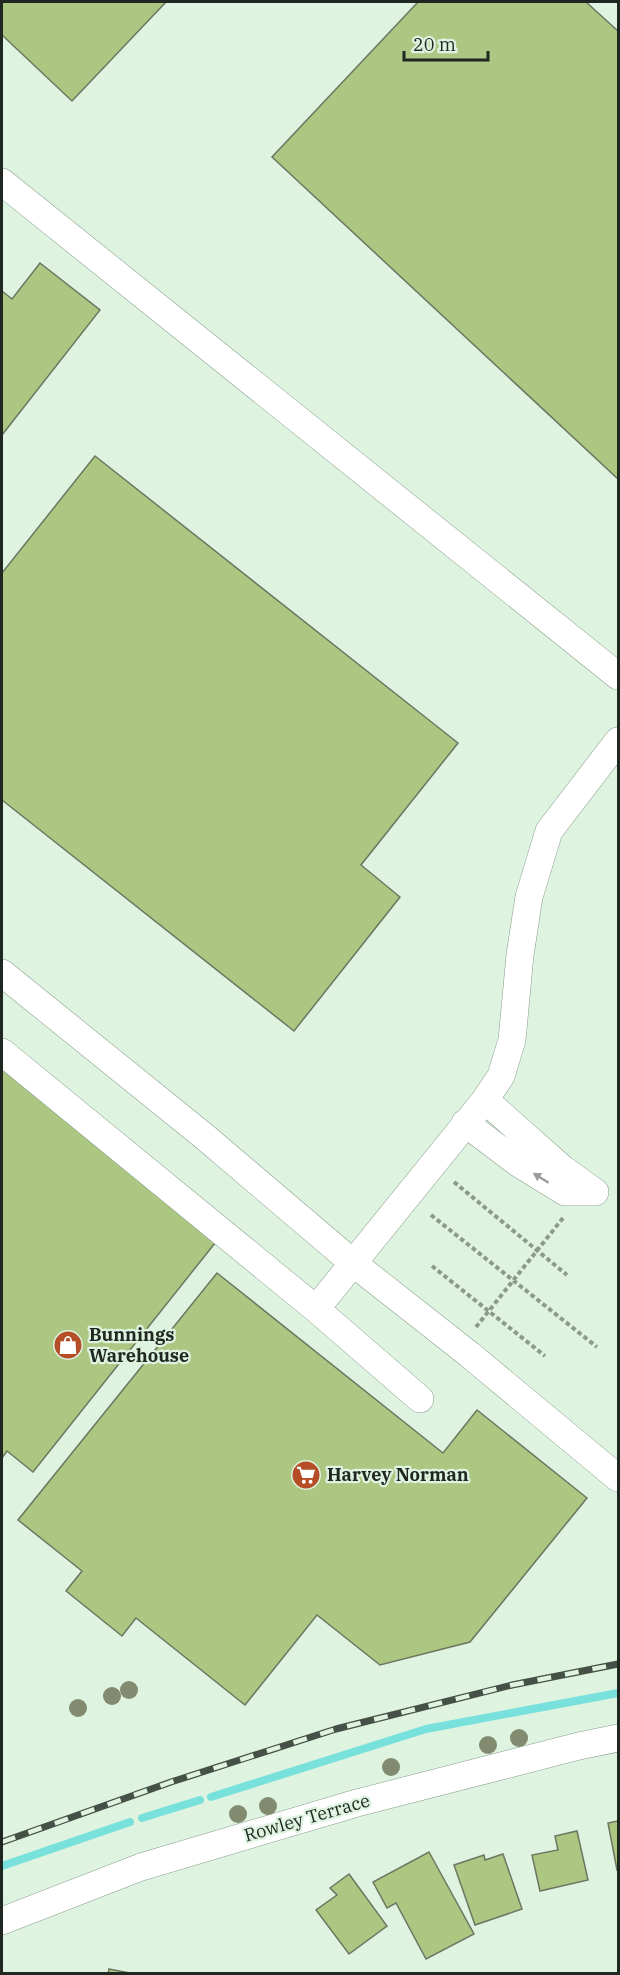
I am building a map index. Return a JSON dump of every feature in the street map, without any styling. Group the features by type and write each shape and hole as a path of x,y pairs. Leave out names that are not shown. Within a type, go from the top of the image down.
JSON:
{"street":[{"path":"2,182 618,676"},
{"path":"316,1309 485,1100 501,1076 512,1040 520,955 529,897 549,831 618,741"},
{"path":"2,974 205,1137 353,1263 470,1355 618,1478"},
{"path":"2,1052 316,1309 420,1399"},
{"path":"465,1123 518,1163 565,1192 595,1192 563,1169 485,1100"},
{"name":"Rowley Terrace","path":"2,1921 141,1867 334,1809 618,1738"}],"path":[{"path":"448,1178 567,1275"},
{"path":"431,1215 597,1347"},
{"path":"476,1328 564,1216"},
{"path":"432,1266 545,1356"}],"building":[{"path":"2,2 166,2 72,101 2,35"},
{"path":"418,2 586,2 618,31 618,479 272,157"},
{"path":"40,263 100,310 2,435 2,291 12,299"},
{"path":"95,456 458,743 361,865 400,897 294,1031 2,800 2,573"},
{"name":"Bunnings Warehouse","path":"2,1067 219,1238 33,1472 7,1451 2,1458"},
{"name":"Harvey Norman","path":"217,1273 443,1453 477,1410 587,1498 470,1642 380,1665 317,1615 245,1705 136,1618 122,1636 66,1591 82,1571 18,1520"},
{"path":"618,1821 618,1870 617,1870 608,1823"},
{"path":"577,1831 588,1880 540,1891 532,1855 558,1850 555,1836"},
{"path":"429,1852 474,1934 426,1959 396,1903 387,1908 373,1882"},
{"path":"503,1854 522,1909 475,1925 454,1865 484,1855 485,1860"},
{"path":"349,1874 387,1926 349,1954 316,1910 337,1895 330,1888"},
{"path":"109,1969 135,1974 108,1974"}],"waterway":[{"path":"211,1797 426,1729 618,1693"},
{"path":"142,1818 200,1800"},
{"path":"2,1866 130,1822"}],"railway":[{"path":"2,1842 171,1782 336,1729 512,1685 618,1664"}],"place":[{"name":"Bunnings Warehouse","path":"68,1345"},
{"name":"Harvey Norman","path":"306,1475"}]}
